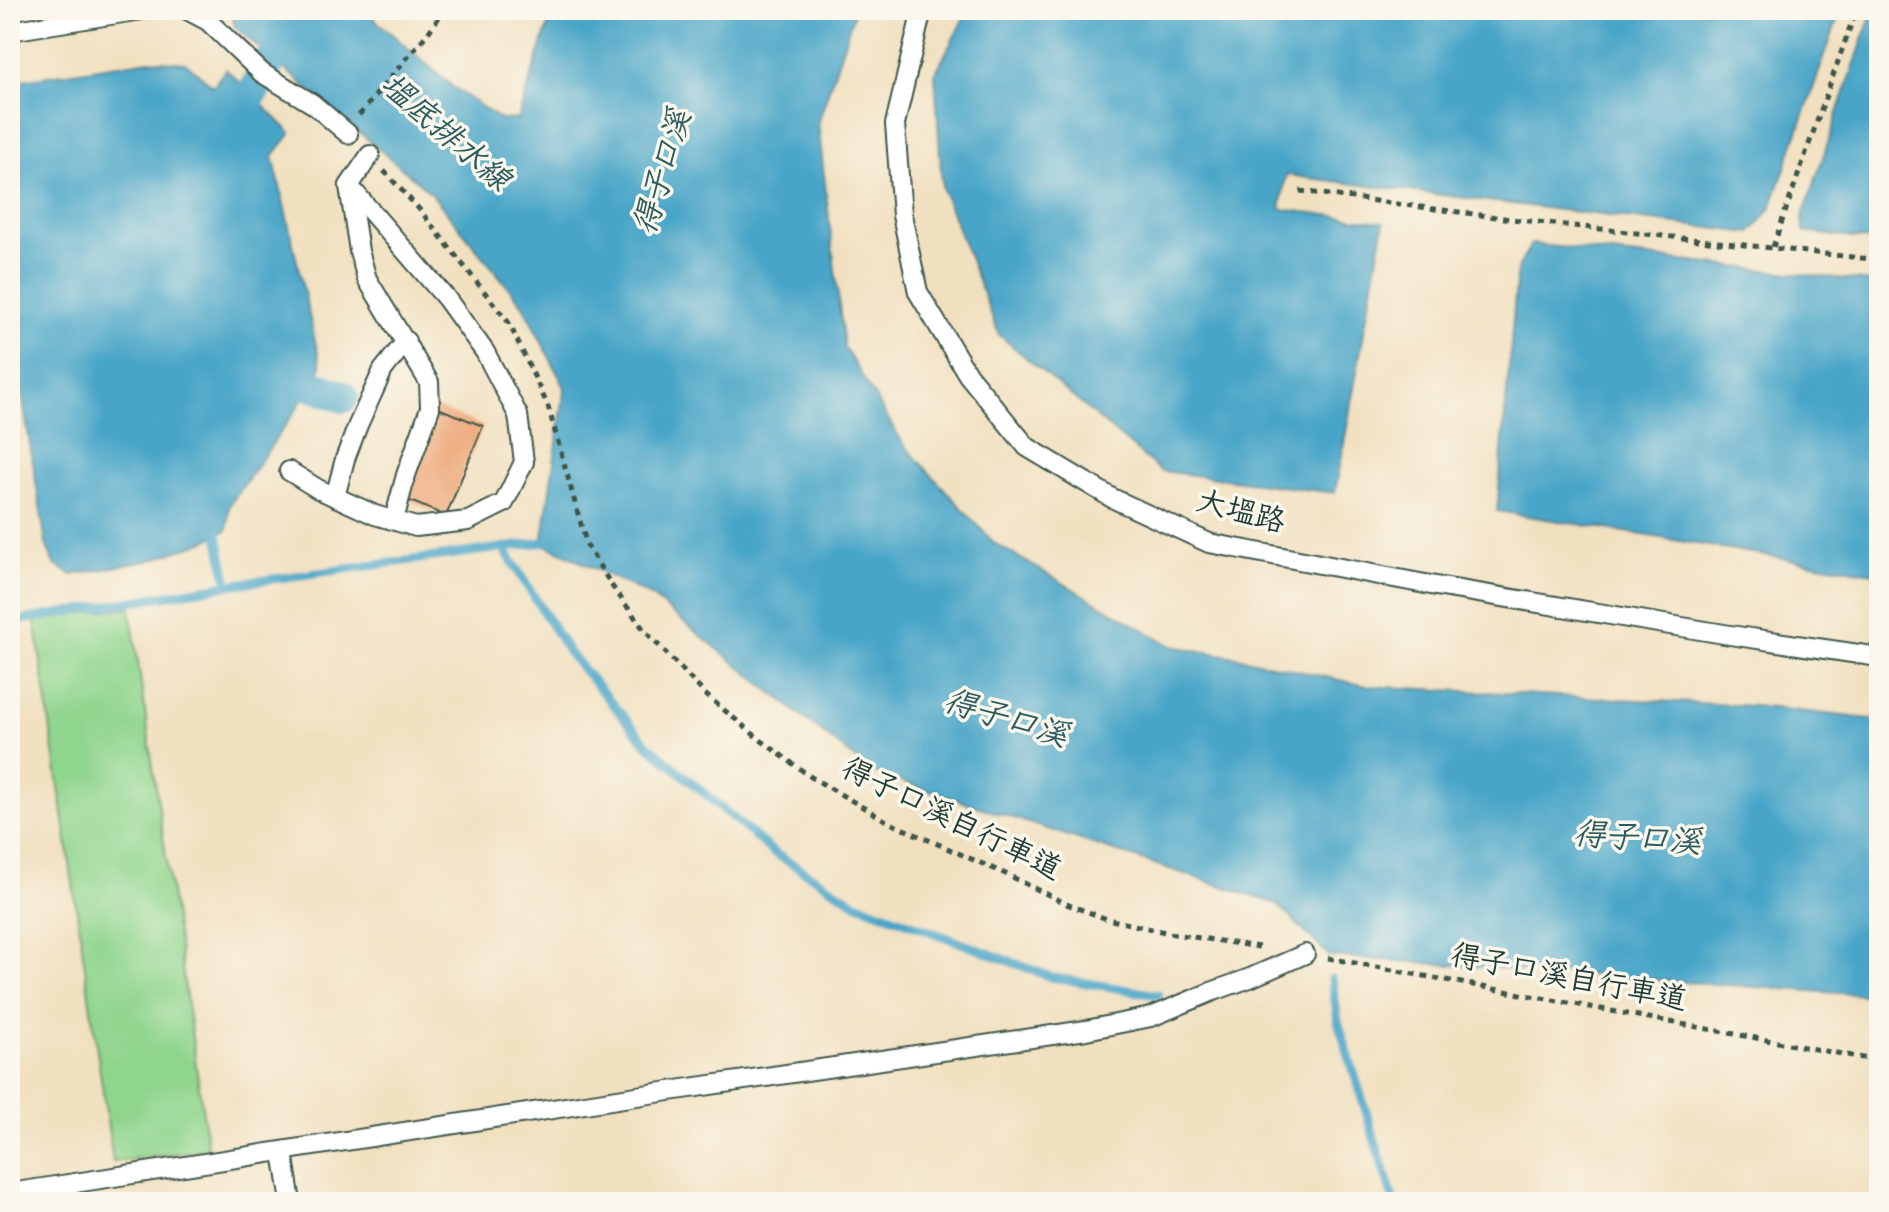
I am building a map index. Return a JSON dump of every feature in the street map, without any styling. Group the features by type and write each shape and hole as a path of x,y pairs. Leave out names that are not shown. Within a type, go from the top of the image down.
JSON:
{"lane":[{"path":"10,31 142,10"},
{"path":"187,10 208,21 262,73 351,127"},
{"name":"大塭路","path":"922,10 895,124 902,215 918,292 968,375 1027,447 1112,498 1209,543 1450,588 1879,657"},
{"path":"370,155 349,186 359,251 367,279 429,382 431,399 394,520"},
{"path":"289,471 318,489 375,515 416,527 468,521 504,503 524,462 518,415 470,328 349,186"},
{"path":"335,497 345,459 383,370 406,341"},
{"path":"10,1193 1086,1030 1151,1017 1305,954"},
{"path":"283,1152 291,1202"}],"path":[{"path":"351,127 428,33 443,10"},
{"path":"1773,247 1856,10"},
{"name":"得子口溪自行車道","path":"370,155 419,209 509,323 548,406 587,546 645,631 706,695 811,777 890,823 1069,905 1107,919 1160,931 1263,947"},
{"path":"1300,191 1511,219 1879,260"},
{"name":"得子口溪自行車道","path":"1305,954 1879,1061"}],"green space":[{"path":"130,607 208,1149 113,1162 35,620"}],"water":[{"path":"231,10 364,10 453,87 501,120 518,119 553,10 855,10 818,123 844,347 904,445 994,543 1172,646 1367,686 1755,706 1879,720 1879,996 1329,956 1277,904 872,772 651,596 542,543 565,388 523,305 431,193 235,27"},
{"path":"968,10 1839,10 1771,208 1751,233 1286,175 1280,209 1384,222 1335,493 1161,471 999,335 942,188 935,74"},
{"path":"1873,10 1879,10 1879,241 1804,232 1803,216"},
{"path":"149,60 186,63 213,86 226,69 291,133 273,156 321,367 296,410 229,506 227,530 151,560 72,575 54,564 46,544 10,320 10,82"},
{"path":"1531,244 1879,283 1879,574 1497,511 1517,270"}],"building":[{"path":"428,404 483,426 446,516 391,493"}],"waterway":[{"path":"230,133 299,10"},
{"path":"271,371 343,397"},
{"path":"216,526 228,585"},
{"path":"10,622 228,585 552,541"},
{"path":"503,547 569,653 646,743 774,853 856,903 1051,977 1158,995"},
{"path":"1332,979 1338,1021 1394,1202"}],"water label":[{"name":"塭底排水線","path":"443,135"},
{"name":"得子口溪","path":"666,173"},
{"name":"得子口溪","path":"1005,722"},
{"name":"得子口溪","path":"1637,842"}]}
